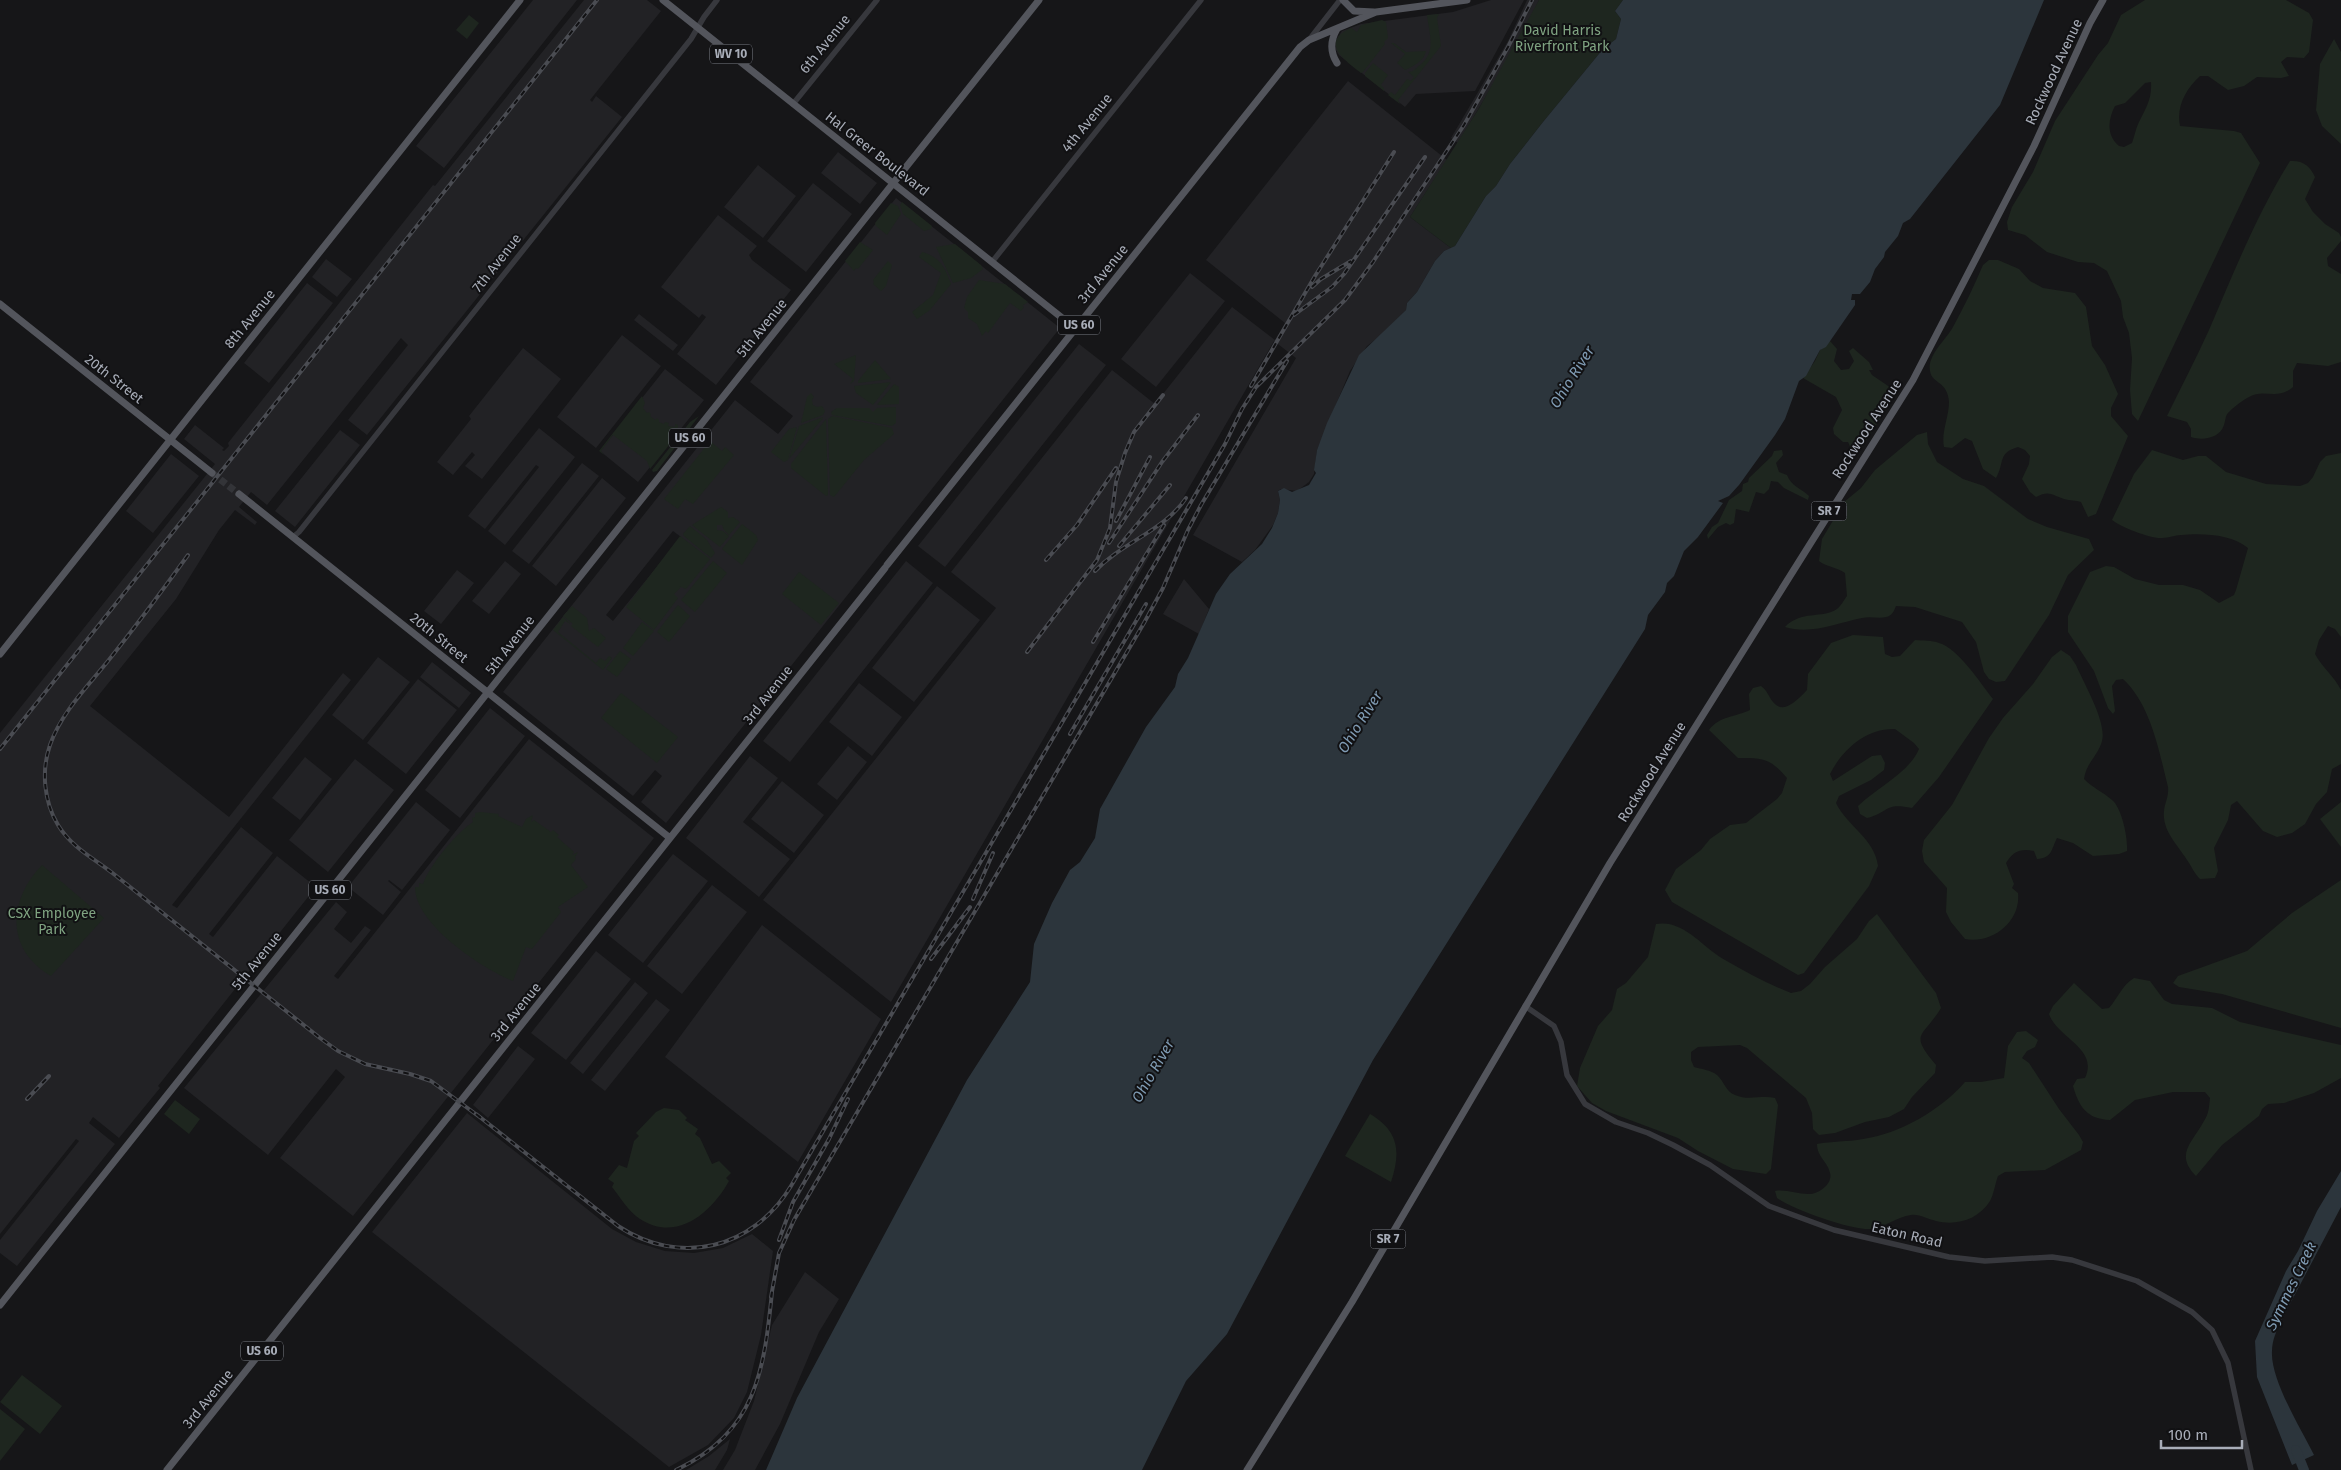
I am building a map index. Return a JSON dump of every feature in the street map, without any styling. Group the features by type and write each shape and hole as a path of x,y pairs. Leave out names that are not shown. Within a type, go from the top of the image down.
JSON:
{"main road":[{"name":"8th Avenue","path":"0,654 520,0"},
{"name":"Hal Greer Boulevard","path":"663,0 1076,328"},
{"name":"5th Avenue","path":"0,1305 1039,0"},
{"path":"1341,0 1354,12 1376,12"},
{"name":"US 60","path":"1309,40 1376,12 1467,0"},
{"name":"Rockwood Avenue","path":"1525,1006 1610,863 1922,364 1956,294 2034,146 2090,23 2103,0"},
{"path":"1337,28 1331,45 1332,54 1338,63"},
{"name":"3rd Avenue","path":"167,1470 1285,65 1309,40"},
{"name":"20th Street","path":"0,304 212,473"},
{"name":"20th Street","path":"239,494 670,838"},
{"name":"SR 7","path":"1247,1470 1352,1302 1525,1006"}],"street":[{"name":"7th Avenue","path":"293,537 686,46 717,0"},
{"name":"6th Avenue","path":"793,104 877,0"},
{"name":"4th Avenue","path":"992,262 1200,0"},
{"name":"3rd Avenue","path":"1309,40 1341,0"},
{"name":"Eaton Road","path":"1525,1006 1554,1026 1561,1042 1567,1075 1585,1104 1602,1115 1673,1145 1710,1166 1769,1206 1834,1230 1949,1257 1984,1261 2052,1257 2072,1260 2137,1281 2192,1312 2212,1330 2228,1363 2252,1470"}],"shaded area":[{"path":"533,0 577,0 444,168 416,146"},
{"path":"584,0 647,0 661,11 590,100 592,102 596,96 622,117 367,435 348,420 408,345 401,338 267,505 251,492 239,507 257,522 255,525 235,510 219,530 176,599 90,706 229,817 343,673 351,680 172,905 177,908 241,827 273,853 209,934 213,937 277,856 316,887 119,1138 93,1117 89,1123 115,1144 17,1266 0,1253 0,1240 79,1141 76,1139 0,1234 0,733 215,464 184,439 195,425 224,448 222,450 224,451 229,446 228,443 433,185 435,186"},
{"path":"1491,0 1524,0 1475,91 1416,94 1405,107 1339,55 1336,50 1336,40 1342,31 1361,24 1453,12"},
{"path":"1527,0 1539,0 1522,36 1458,143 1451,138 1508,41"},
{"path":"1348,81 1447,160 1410,217 1451,248 1444,251 1435,261 1417,292 1407,303 1406,310 1379,337 1367,346 1350,371 1317,450 1314,474 1309,482 1297,491 1281,489 1278,491 1280,500 1278,513 1273,525 1255,550 1242,562 1193,535 1296,358 1274,341 891,1002 763,900 996,608 951,572 1112,370 1155,404 1232,307 1275,340 1285,323 1206,260"},
{"path":"838,152 877,183 860,204 821,173"},
{"path":"758,165 796,196 763,238 724,207"},
{"path":"813,183 852,214 806,272 767,241"},
{"path":"896,198 1060,328 666,823 641,802 662,776 655,770 633,796 503,692 735,400 778,434 793,416 750,382","holes":["673,531 681,537 613,621 606,615"]},
{"path":"718,215 757,246 749,255 752,260 791,290 716,385 677,354 706,317 702,314 699,318 661,287"},
{"path":"326,259 352,279 337,297 312,277"},
{"path":"1190,273 1225,301 1156,387 1121,359"},
{"path":"307,283 333,303 269,383 244,363"},
{"path":"639,314 678,345 673,351 634,320"},
{"path":"622,335 661,366 596,448 557,417"},
{"path":"1079,344 1106,365 945,567 918,546"},
{"path":"523,348 561,379 482,479 465,466 475,455 472,452 453,475 437,462 471,419 469,416"},
{"path":"665,369 704,400 638,482 600,451"},
{"path":"539,428 575,457 505,545 488,531 539,467 536,465 485,529 468,516"},
{"path":"340,430 360,445 295,527 275,511"},
{"path":"171,454 199,476 153,533 126,511"},
{"path":"582,463 599,476 529,564 512,551"},
{"path":"602,478 626,498 556,586 532,566"},
{"path":"505,561 521,574 489,614 472,601"},
{"path":"906,561 933,583 790,762 763,741"},
{"path":"457,570 474,583 441,624 424,611"},
{"path":"1184,579 1209,609 1199,634 1163,614"},
{"path":"937,586 980,620 914,702 872,668"},
{"path":"378,657 410,682 363,740 332,715"},
{"path":"432,662 471,693 459,708 420,677"},
{"path":"418,679 457,710 406,774 367,743"},
{"path":"859,683 902,717 872,756 829,722"},
{"path":"490,708 525,736 460,818 425,790"},
{"path":"529,739 654,838 353,1216 280,1158 345,1077 336,1069 268,1155 184,1088 336,902 347,912 334,929 351,943 365,926 371,930 334,976 338,979"},
{"path":"848,746 867,762 837,800 817,784"},
{"path":"750,756 778,778 743,822 790,859 759,897 686,838"},
{"path":"305,757 332,779 300,820 272,798"},
{"path":"355,759 394,790 328,872 289,840"},
{"path":"782,781 824,815 794,853 751,819"},
{"path":"416,802 450,830 402,890 388,881 401,892 383,915 348,887"},
{"path":"673,854 708,881 643,963 608,935"},
{"path":"712,885 747,912 682,994 647,966"},
{"path":"762,925 881,1019 798,1162 665,1057"},
{"path":"596,951 631,979 566,1060 531,1033"},
{"path":"635,982 648,993 583,1074 570,1063"},
{"path":"656,999 670,1010 605,1091 591,1080"},
{"path":"518,1046 535,1059 488,1118 473,1105"},
{"path":"467,1113 612,1229 636,1242 665,1251 694,1253 723,1248 752,1234 773,1251 761,1335 747,1392 734,1418 708,1445 669,1467 372,1232"},
{"path":"805,1272 839,1299 819,1332 780,1424 755,1470 723,1470 735,1450 754,1401 772,1325"},
{"path":"730,1439 727,1450 715,1470 686,1470 709,1456"}],"green space":[{"name":"David Harris Riverfront Park","path":"1539,0 1623,0 1615,11 1621,19 1616,39 1603,49 1543,122 1510,164 1496,186 1486,196 1455,246 1451,248 1410,217 1478,110"},
{"path":"2145,0 2286,0 2309,13 2313,20 2309,52 2304,58 2287,57 2281,62 2289,76 2281,78 2257,77 2244,86 2228,90 2208,76 2200,76 2190,86 2183,98 2179,112 2180,126 2241,133 2260,163 2138,421 2132,414 2130,390 2132,358 2129,333 2123,317 2121,301 2107,271 2094,263 2078,262 2047,252 2025,235 2008,230 2007,222 2012,207 2033,172 2055,121 2098,55 2108,43 2121,15","holes":["2151,82 2151,93 2137,125 2132,143 2124,147 2119,146 2110,132 2110,121 2115,106 2125,103 2145,83"]},
{"path":"1439,14 1437,18 1441,46 1398,100 1400,104 1388,95 1391,92 1395,95 1407,79 1411,81 1414,77 1408,72 1414,70 1429,54 1431,42 1427,15"},
{"path":"469,15 479,23 467,39 456,30"},
{"path":"1382,20 1386,22 1388,38 1361,73 1342,57 1336,45 1337,39 1342,33 1351,28 1357,32 1361,25"},
{"path":"2334,39 2341,52 2341,144 2322,126 2316,110 2320,64"},
{"path":"1391,43 1394,43 1406,52 1426,51 1425,55 1415,65 1405,70 1397,63 1405,54"},
{"path":"1373,63 1388,75 1381,85 1384,91 1365,76 1365,73"},
{"path":"2290,161 2306,164 2311,170 2315,177 2305,199 2313,212 2325,224 2339,233 2341,237 2341,241 2327,258 2328,266 2341,274 2341,362 2328,366 2297,363 2293,371 2293,387 2281,393 2260,394 2249,397 2228,413 2222,429 2215,436 2201,439 2191,437 2191,429 2187,422 2167,416 2204,341 2256,222"},
{"path":"902,202 932,226 931,229 924,231 903,214 900,205"},
{"path":"891,203 898,206 901,214 887,235 875,223"},
{"path":"860,242 873,250 858,269 856,268 854,271 845,261"},
{"path":"955,244 981,265 983,269 971,278 953,283 936,247"},
{"path":"922,252 938,260 951,284 930,310 917,319 912,312 933,295 941,273 919,257"},
{"path":"1989,260 1998,260 2019,269 2030,281 2043,288 2075,293 2086,307 2092,346 2105,365 2118,394 2111,408 2111,416 2128,436 2096,514 2088,517 2081,502 2047,494 2036,497 2030,492 2022,479 2029,464 2030,456 2025,450 2018,447 2007,452 2002,459 1996,478 1983,469 1972,441 1965,438 1952,448 1944,447 1943,441 1949,408 1948,395 1943,386 1931,375 1931,359 1950,332 1983,265"},
{"path":"888,261 892,265 886,286 881,291 873,284 873,280"},
{"path":"979,280 1005,284 1028,302 1022,306 1024,307 1021,311 1010,303 988,333 986,331 982,336 977,324 968,318 968,312 964,308 967,297"},
{"path":"1830,341 1837,349 1834,361 1841,370 1849,369 1854,361 1849,351 1853,348 1869,362 1873,370 1869,370 1872,375 1897,392 1862,447 1852,451 1848,442 1843,442 1834,434 1833,428 1842,410 1836,397 1803,378 1820,350"},
{"path":"856,355 854,381 850,384 853,379 834,364"},
{"path":"875,360 891,379 858,383 858,381"},
{"path":"891,382 873,405 856,393 854,386"},
{"path":"894,384 899,387 899,404 877,405"},
{"path":"811,393 814,397 812,400 813,405 817,407 822,406 825,411 823,415 801,423 807,397"},
{"path":"642,396 645,403 643,408 647,413 651,414 650,416 655,420 657,418 659,422 664,424 665,422 669,423 668,426 675,427 675,424 678,425 678,434 650,469 647,461 613,435 601,451 604,455 599,451"},
{"path":"896,407 896,423 892,426 832,415 831,412 837,408 869,408 873,412 877,408"},
{"path":"699,416 657,471 653,472 652,470 690,422"},
{"path":"832,416 892,428 894,434 864,460 834,497 830,495 828,419"},
{"path":"823,418 789,459 799,426"},
{"path":"826,419 828,495 826,496 791,468 791,464"},
{"path":"797,427 788,460 784,462 771,452 789,429"},
{"path":"1927,432 1928,444 1937,462 1963,479 1984,486 2028,519 2047,527 2089,539 2094,550 2068,575 2049,615 2005,681 1996,682 1989,679 1984,672 1976,642 1962,622 1915,607 1896,606 1888,616 1880,618 1865,617 1814,629 1804,630 1785,627 1798,618 1825,614 1837,609 1841,605 1847,596 1845,573 1819,561 1822,539 1844,502 1861,488 1875,470 1917,435"},
{"path":"710,441 722,451 725,447 734,455 693,504 685,499 678,509 664,499"},
{"path":"1782,450 1783,455 1776,463 1779,472 1787,475 1794,485 1809,496 1808,500 1784,488 1778,482 1771,481 1769,489 1764,494 1756,492 1749,512 1736,509 1734,523 1730,525 1726,523 1718,527 1708,539 1707,535 1712,527 1718,523 1729,500 1742,491 1743,484 1748,482 1749,478 1772,456 1774,451"},
{"path":"2152,450 2183,460 2206,456 2226,472 2266,484 2300,486 2308,483 2320,462 2326,456 2341,453 2341,637 2335,629 2328,626 2319,640 2315,654 2341,690 2341,764 2332,769 2327,792 2316,804 2305,824 2292,833 2277,837 2263,831 2237,801 2231,805 2228,820 2214,848 2218,871 2215,878 2200,879 2165,825 2164,811 2168,787 2153,729 2141,702 2123,679 2116,680 2112,686 2115,711 2113,714 2108,708 2094,671 2068,632 2068,616 2090,572 2106,566 2114,567 2135,579 2159,585 2183,585 2200,590 2219,603 2234,595 2248,548 2241,543 2225,537 2207,535 2189,534 2165,538 2151,537 2122,526 2112,520 2134,474"},
{"path":"721,507 728,512 728,518 733,517 740,522 729,535 722,525 717,525 717,530 723,531 729,536 720,547 692,525"},
{"path":"742,524 756,535 758,540 742,565 722,549"},
{"path":"690,526 707,540 715,553 711,558 684,536 683,534"},
{"path":"680,536 710,559 686,589 679,586 681,587 674,594 678,598 654,630 626,607"},
{"path":"713,561 727,573 695,612 681,600"},
{"path":"799,572 839,603 821,625 782,594"},
{"path":"678,605 690,616 669,642 657,632"},
{"path":"572,606 587,618 589,631 594,628 606,638 598,647 571,626 573,624 563,616"},
{"path":"563,617 571,624 565,621 558,632 596,663 600,658 605,661 609,656 612,658 603,670 553,630"},
{"path":"642,622 654,631 633,656 623,648"},
{"path":"1853,635 1883,637 1885,654 1892,657 1900,656 1915,640 1933,641 1946,646 1969,667 1993,699 1939,777 1912,808 1896,806 1867,818 1860,814 1858,806 1908,766 1919,749 1895,729 1874,732 1865,736 1848,749 1835,765 1830,774 1833,781 1872,756 1881,755 1885,763 1884,770 1871,780 1839,796 1836,803 1872,848 1878,866 1869,886 1804,973 1798,975 1672,902 1665,890 1676,869 1701,850 1710,839 1730,825 1746,823 1777,799 1782,793 1787,778 1776,766 1766,760 1738,758 1709,730 1723,719 1750,710 1749,694 1753,688 1761,686 1777,706 1782,707 1791,704 1807,690 1808,674 1831,643"},
{"path":"2061,650 2070,656 2076,665 2094,703 2103,733 2098,751 2087,768 2084,779 2116,804 2124,824 2127,851 2119,854 2093,856 2073,843 2057,838 2046,857 2037,859 2034,851 2018,851 2006,863 2014,884 2012,888 2018,893 2018,904 2010,922 2003,929 1985,938 1965,939 1951,922 1946,912 1947,888 1924,862 1922,851 1924,840 1952,805 1989,738 2003,718 2033,684 2052,657"},
{"path":"620,651 631,659 617,677 606,669"},
{"path":"621,693 678,737 657,763 601,718"},
{"path":"2341,802 2341,847 2320,819"},
{"path":"475,813 499,814 498,816 522,827 526,819 533,815 531,822 534,820 551,832 553,830 559,835 557,837 574,852 572,855 578,852 575,857 576,859 571,865 588,887 558,907 561,912 532,949 526,947 513,981 484,966 452,943 438,930 418,901 415,887 419,887 419,883 423,884 431,868 444,850 459,833 473,822 472,818 475,817"},
{"name":"CSX Employee Park","path":"42,865 104,918 51,976 36,965 25,952 16,924 18,908 23,893"},
{"path":"2341,880 2341,1028 2222,994 2179,987 2173,983 2178,976 2247,951 2292,913"},
{"path":"1877,914 1936,993 1941,1008 1921,1035 1922,1046 1936,1065 1935,1073 1912,1097 1904,1109 1889,1117 1865,1122 1835,1133 1819,1135 1813,1129 1812,1113 1806,1098 1747,1048 1740,1045 1698,1047 1691,1052 1691,1060 1694,1067 1715,1073 1732,1094 1745,1098 1775,1098 1778,1105 1771,1169 1766,1174 1733,1169 1698,1151 1678,1138 1606,1111 1592,1103 1577,1086 1580,1068 1598,1026 1612,1010 1617,989 1626,983 1648,957 1656,924 1676,926 1684,930 1725,960 1757,978 1791,993 1801,991 1810,984 1825,967 1857,939 1869,921"},
{"path":"2134,978 2150,981 2164,1000 2172,1004 2212,1008 2240,1022 2341,1045 2341,1078 2314,1093 2284,1103 2268,1104 2262,1109 2259,1116 2222,1145 2196,1176 2186,1161 2186,1154 2208,1113 2210,1098 2205,1092 2173,1092 2135,1100 2110,1120 2095,1117 2081,1106 2073,1086 2077,1079 2085,1078 2088,1068 2086,1059 2082,1051 2053,1022 2049,1014 2053,1006 2074,983 2102,1009 2109,1008 2123,988"},
{"path":"2026,1031 2038,1040 2035,1047 2027,1051 2022,1058 2029,1063 2059,1109 2079,1135 2083,1142 2081,1150 2045,1170 2005,1172 1998,1176 1990,1201 1985,1208 1973,1217 1959,1222 1944,1222 1911,1215 1876,1228 1862,1228 1823,1218 1796,1208 1777,1198 1775,1191 1811,1194 1822,1190 1828,1184 1830,1173 1817,1149 1817,1144 1851,1141 1891,1132 1932,1111 1965,1082 1981,1082 2004,1078 2008,1046 2017,1032"},
{"path":"175,1100 200,1119 189,1134 164,1114"},
{"path":"664,1108 679,1110 687,1118 685,1120 698,1129 695,1134 700,1138 712,1164 719,1161 731,1173 726,1178 729,1181 722,1193 703,1213 692,1221 680,1226 667,1228 654,1226 636,1216 612,1187 614,1183 608,1179 619,1165 627,1168 634,1141 639,1136 636,1133 656,1112"},
{"path":"1370,1114 1387,1128 1395,1143 1396,1161 1391,1182 1345,1156"},
{"path":"22,1375 62,1406 40,1434 0,1402"},
{"path":"0,1409 25,1429 0,1461"}],"water":[{"name":"Ohio River","path":"1623,0 2044,0 2000,105 1910,219 1903,223 1898,236 1885,252 1884,257 1875,269 1870,282 1860,294 1852,294 1851,300 1855,300 1855,305 1826,347 1820,350 1806,376 1799,381 1785,419 1775,435 1739,485 1729,496 1718,501 1723,503 1698,537 1684,551 1674,576 1667,583 1665,592 1648,615 1645,629 1373,1060 1227,1334 1186,1381 1142,1470 766,1470 797,1398 967,1080 1030,982 1034,944 1052,903 1070,870 1080,862 1095,838 1100,809 1146,727 1175,687 1178,674 1188,658 1216,594 1230,574 1262,544 1272,528 1278,513 1280,500 1278,491 1284,488 1292,492 1309,485 1316,473 1314,470 1317,450 1327,423 1359,355 1406,310 1407,303 1417,292 1435,261 1444,251 1455,246 1486,196 1496,186 1510,164 1603,49 1616,39 1621,19 1615,11"},
{"path":"2341,1171 2341,1207 2281,1321 2273,1343 2273,1362 2281,1389 2314,1455 2292,1465 2257,1377 2255,1341 2286,1271 2317,1211"}],"waterway":[{"name":"Symmes Creek","path":"2296,1450 2304,1470"}],"tunnel":[{"path":"212,473 239,494"}],"railway":[{"path":"0,749 597,0"},
{"path":"476,1114 618,1226 642,1239 666,1246 690,1248 714,1245 736,1237 757,1225 775,1207 791,1186 1225,444 1242,409 1256,387 1345,300 1373,262 1464,125 1532,0"},
{"path":"1251,386 1315,276 1394,152"},
{"path":"1294,315 1332,287 1344,274 1425,157"},
{"path":"1312,287 1321,279 1351,261"},
{"path":"771,1297 779,1253 794,1220 1144,623 1163,588 1201,505 1287,361"},
{"path":"1027,652 1097,560 1110,528 1116,482 1125,453 1134,432 1163,395"},
{"path":"1109,543 1162,462 1198,415"},
{"path":"1116,521 1150,457"},
{"path":"1046,560 1077,525 1116,468"},
{"path":"1119,546 1170,485"},
{"path":"1095,571 1118,552 1167,519 1186,498"},
{"path":"1093,642 1164,525"},
{"path":"188,555 129,635 75,701 55,733 45,765 45,786 53,816 64,833 77,847 338,1051 365,1064 410,1074 431,1081 481,1118"},
{"path":"1070,734 1146,604"},
{"path":"973,899 993,853"},
{"path":"931,959 970,907"},
{"path":"27,1099 49,1076"},
{"path":"779,1240 793,1202 829,1139 848,1099"},
{"path":"676,1470 703,1455 724,1437 739,1418 751,1397 765,1348 772,1292"}]}
